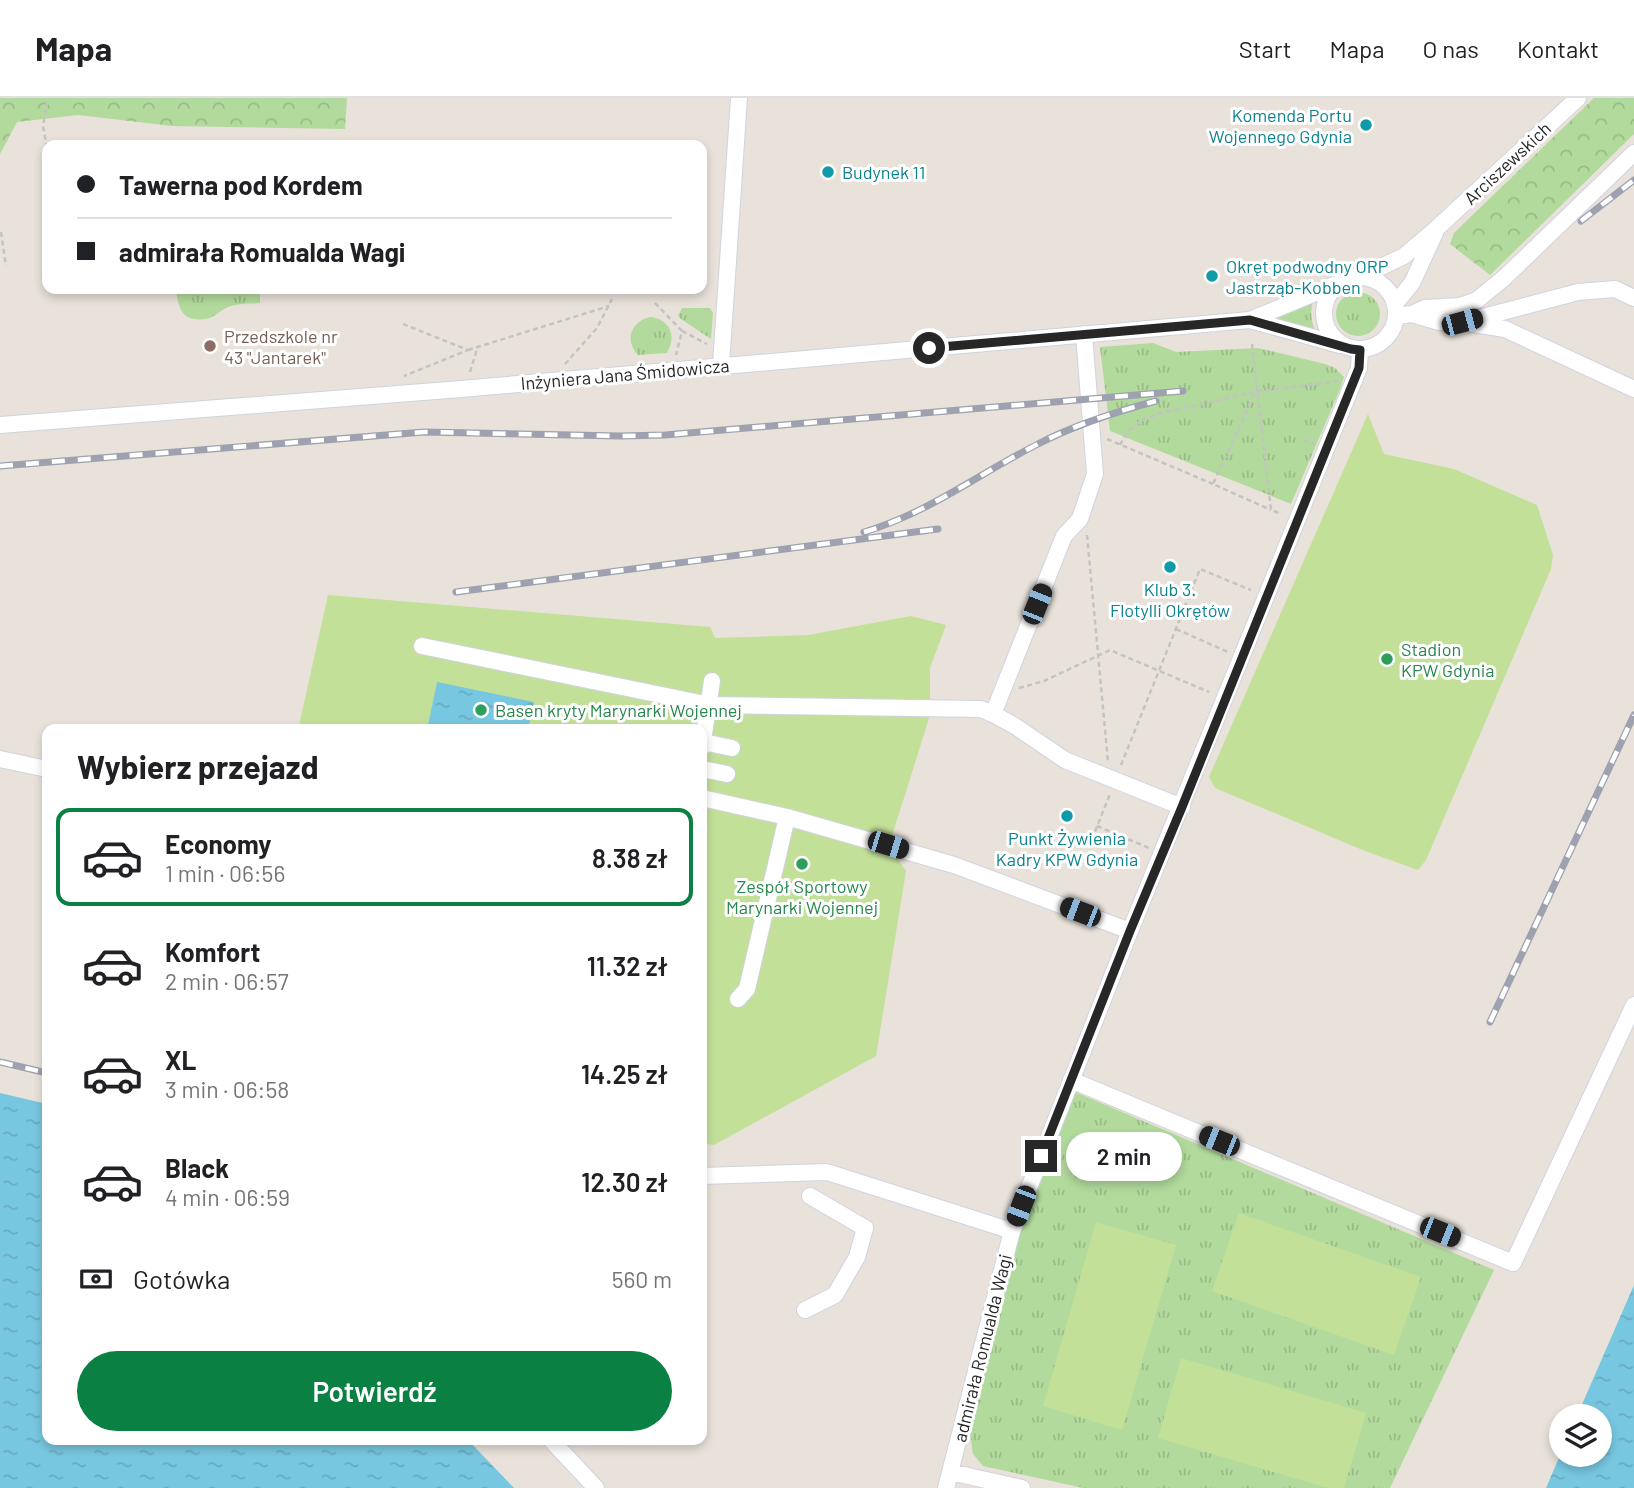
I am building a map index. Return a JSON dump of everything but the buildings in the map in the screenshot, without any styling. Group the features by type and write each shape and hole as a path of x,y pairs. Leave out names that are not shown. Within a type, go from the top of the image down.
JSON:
{"street":[{"path":"721,358 739,98"},
{"name":"Arciszewskich","path":"1352,279 1404,256 1578,98"},
{"path":"1401,311 1477,300 1504,278 1634,153"},
{"name":"Arciszewskich","path":"1401,311 1437,228"},
{"path":"1401,311 1387,337 1375,346 1360,350 1342,345 1334,339 1324,322 1323,312 1329,293 1336,286 1352,279 1377,282 1385,287 1401,311 1439,322 1462,322 1505,329 1634,389"},
{"name":"Inżyniera Jana Śmidowicza","path":"0,425 461,389 721,358 1250,320 1352,279"},
{"path":"1462,322 1578,292 1615,289 1634,298"},
{"path":"1453,305 1512,309"},
{"name":"Inżyniera Jana Śmidowicza","path":"1250,320 1342,345"},
{"path":"993,713 1064,536 1080,519 1095,474 1084,334"},
{"name":"admirała Romualda Wagi","path":"948,1480 1012,1231 1130,931 1354,381 1359,368 1360,350"},
{"path":"422,646 709,705 981,709 993,713 1065,760 1182,807"},
{"path":"706,724 712,681"},
{"path":"707,746 732,748"},
{"path":"0,759 42,768"},
{"path":"707,770 727,774"},
{"path":"707,799 788,817 954,865 1130,931"},
{"path":"738,999 747,989 788,817"},
{"path":"1071,1080 1514,1263 1634,1005"},
{"path":"707,1176 827,1171 1012,1231"},
{"path":"805,1310 835,1295 857,1257 865,1228 810,1196"},
{"path":"556,1445 596,1488"},
{"path":"948,1480 1022,1488"}],"path":[{"path":"46,140 43,126 48,98"},
{"path":"1,232 6,266"},
{"path":"565,364 597,328 612,299"},
{"path":"655,303 682,331 721,358"},
{"path":"404,376 478,346 610,306"},
{"path":"403,324 468,350"},
{"path":"676,355 682,331"},
{"path":"1213,484 1258,386 1252,344"},
{"path":"470,372 478,346"},
{"path":"1121,445 1128,431 1142,420 1161,413 1256,392 1354,381"},
{"path":"1256,392 1271,510"},
{"path":"1091,432 1298,520"},
{"path":"1087,535 1112,779"},
{"path":"1079,839 1090,844 1112,779 1160,670 1200,569 1267,596"},
{"path":"1176,629 1242,658"},
{"path":"1001,693 1044,681 1110,650 1225,699"},
{"path":"1097,826 1162,853"}],"green space":[{"path":"0,98 347,98 345,129 172,126 78,115 17,122 0,154"},
{"path":"1594,98 1634,98 1634,134 1490,275 1450,244 1454,233"},
{"path":"1358,292 1373,299 1380,314 1373,329 1358,336 1343,329 1336,314 1343,299"},
{"path":"177,294 260,294 260,303 234,305 210,318 202,319 190,318 182,312"},
{"path":"1313,301 1311,316 1315,331 1263,318"},
{"path":"682,308 710,308 713,313 711,339 678,316"},
{"path":"650,317 663,321 670,329 670,347 667,353 638,355 631,343 632,332 638,323"},
{"path":"1153,343 1176,352 1258,348 1325,364 1335,368 1344,377 1291,504 1110,431 1100,347"},
{"name":"Stadion KPW Gdynia","path":"1368,414 1384,454 1454,469 1537,505 1553,555 1551,569 1426,860 1418,870 1365,851 1215,788 1209,777"},
{"name":"Zespół Sportowy Marynarki Wojennej","path":"328,595 710,627 715,638 808,635 911,616 946,625 930,668 930,715 886,855 897,858 906,871 876,1056 714,1145 707,1144 707,724 299,724"},
{"path":"1075,1092 1494,1270 1390,1488 1083,1488 983,1466 973,1454 970,1433 998,1311 1026,1211"},
{"path":"1239,1213 1421,1277 1394,1355 1212,1291"},
{"path":"1096,1222 1176,1245 1122,1430 1043,1406"},
{"path":"1181,1358 1366,1413 1344,1488 1328,1488 1158,1438"}],"water":[{"name":"Basen kryty Marynarki Wojennej","path":"437,682 534,702 529,724 428,724"},
{"path":"0,1093 42,1103 42,1445 473,1445 514,1488 0,1488"},
{"path":"1634,1285 1634,1488 1546,1488 1555,1467 1612,1467 1612,1404 1582,1404"}],"railway":[{"path":"1581,221 1634,180"},
{"path":"0,466 424,432 665,435 1183,391"},
{"path":"864,532 910,515 1065,431 1156,401"},
{"path":"456,592 938,529"},
{"path":"1490,1022 1634,715"},
{"path":"0,1062 42,1072"}],"place":[{"name":"Komenda Portu Wojennego Gdynia","path":"1366,125"},
{"name":"Budynek 11","path":"828,172"},
{"name":"Okręt podwodny ORP Jastrząb-Kobben","path":"1212,276"},
{"name":"Przedszkole nr 43 \"Jantarek\"","path":"210,346"},
{"name":"Klub 3. Flotylli Okrętów","path":"1170,567"},
{"name":"Stadion KPW Gdynia","path":"1387,659"},
{"name":"Basen kryty Marynarki Wojennej","path":"481,710"},
{"name":"Punkt Żywienia Kadry KPW Gdynia","path":"1067,816"},
{"name":"Zespół Sportowy Marynarki Wojennej","path":"802,864"}],"route":[{"path":"929,348 1250,320 1360,350 1359,368 1041,1156"}]}
